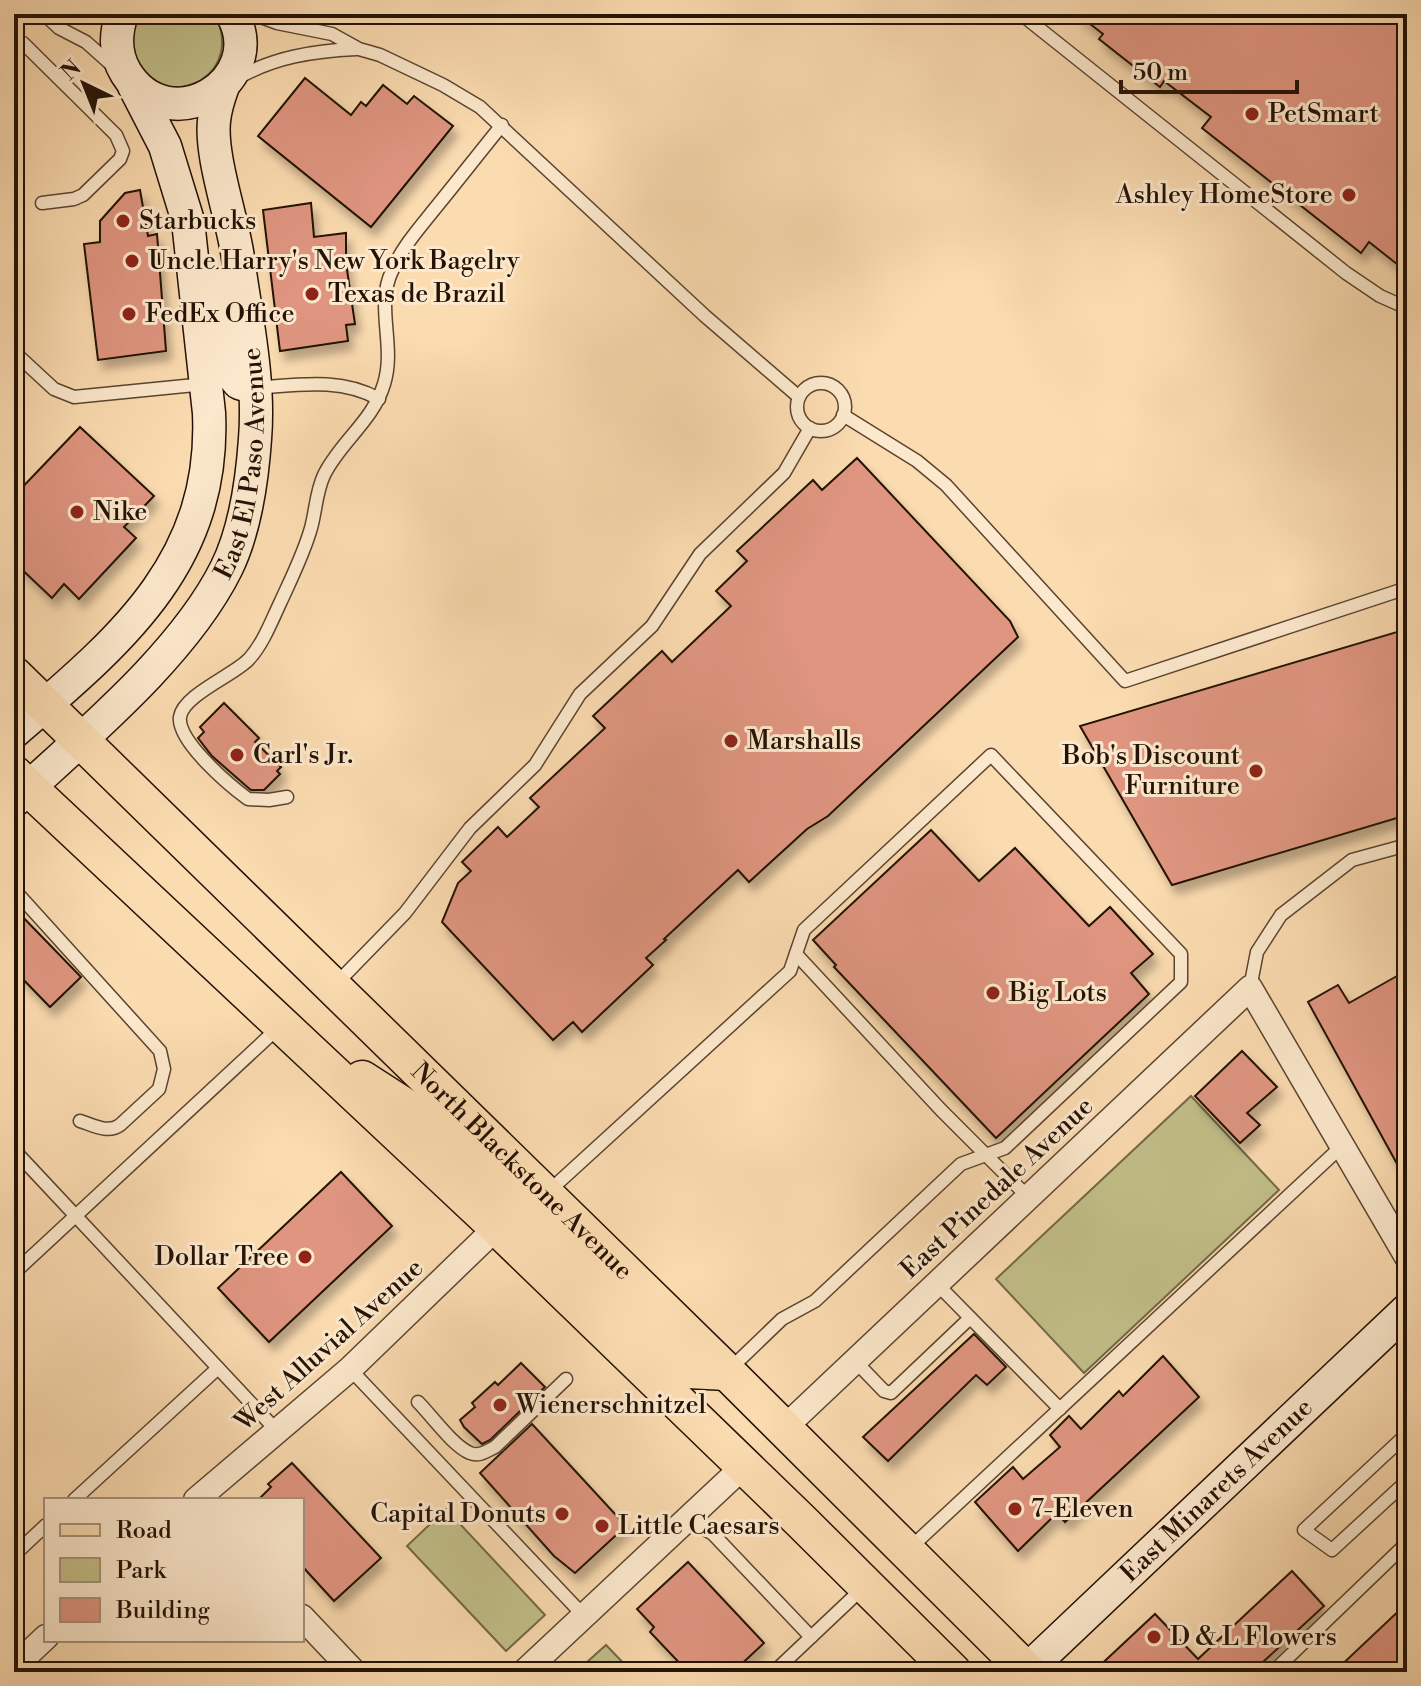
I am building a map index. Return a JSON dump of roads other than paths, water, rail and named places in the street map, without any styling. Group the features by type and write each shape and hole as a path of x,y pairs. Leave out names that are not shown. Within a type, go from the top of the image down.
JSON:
{"main road":[{"name":"North Blackstone Avenue","path":"14,675 727,1372 1026,1671"},
{"path":"19,788 497,1227 953,1672"},
{"path":"280,1026 407,1108 512,1203 523,1206 545,1194"},
{"path":"497,1227 510,1223 535,1227 559,1246 688,1370 727,1372"}],"street":[{"name":"East El Paso Avenue","path":"14,732 138,616 164,582 184,545 198,508 206,473 210,437 188,221 165,146 118,55 118,24 122,14"},
{"name":"East El Paso Avenue","path":"19,788 80,740 173,646 207,603 227,566 242,522 255,439 255,388 236,243 214,133 223,86 237,62 238,29 232,14"},
{"path":"134,86 152,98 182,105 200,100 223,86"},
{"path":"188,221 217,271 230,372 239,383 255,388"},
{"path":"1250,988 1407,1257"},
{"name":"East Pinedale Avenue","path":"783,1429 1250,988"},
{"name":"West Alluvial Avenue","path":"198,1498 350,1369 497,1227"},
{"name":"East Minarets Avenue","path":"1026,1671 1407,1310"},
{"path":"524,1672 744,1466"},
{"path":"304,1619 354,1672"},
{"path":"14,1667 44,1639"}],"lane":[{"path":"44,14 59,28 94,49 134,86"},
{"path":"62,14 85,14"},
{"path":"253,14 277,23 332,34 443,85 480,107 705,316 799,397"},
{"path":"1021,14 1346,273 1380,296 1407,308"},
{"path":"14,40 23,43 116,135 123,151 120,159 83,195 42,203"},
{"path":"223,86 257,67 294,55 359,49"},
{"path":"287,797 257,801 248,799 190,744 180,716 189,703 215,681 248,661 267,631 298,564 325,474 379,399 390,361 385,309 387,280 416,233 502,125"},
{"path":"14,352 54,389 74,397 205,384"},
{"path":"818,383 834,386 844,399 843,415 827,431 810,428 804,425 797,412 799,397 803,390 818,383"},
{"path":"255,388 335,384 358,389 379,399"},
{"path":"843,415 917,461 946,485 1125,681 1407,588"},
{"path":"334,986 405,913 470,828 535,765 580,694 652,626 700,554 784,473 810,428"},
{"path":"545,1194 790,971 804,930 991,755 1181,954 1181,982 1005,1148 961,1164 815,1301 782,1319 727,1372"},
{"path":"1250,988 1257,952 1281,915 1352,860 1407,845"},
{"path":"14,893 160,1051 164,1069 159,1089 120,1125 106,1129 80,1121"},
{"path":"796,954 1028,1197"},
{"path":"14,1273 280,1026"},
{"path":"906,1552 1342,1146"},
{"path":"14,1150 278,1432"},
{"path":"937,1284 1060,1409"},
{"path":"855,1361 884,1391 891,1393 970,1318"},
{"path":"76,1498 218,1368"},
{"path":"350,1369 584,1616"},
{"path":"418,1402 457,1443 470,1453 482,1454 495,1447 566,1379"},
{"path":"1407,1434 1304,1530 1332,1550 1407,1481"},
{"path":"687,1519 713,1534 811,1637"},
{"path":"14,1555 44,1527"},
{"path":"1273,1672 1407,1543"},
{"path":"774,1672 866,1585"}],"place":[{"name":"PetSmart","path":"1252,114"},
{"name":"Ashley HomeStore","path":"1349,195"},
{"name":"Starbucks","path":"123,221"},
{"name":"Uncle Harry's New York Bagelry","path":"132,261"},
{"name":"Texas de Brazil","path":"312,294"},
{"name":"FedEx Office","path":"129,314"},
{"name":"Nike","path":"77,512"},
{"name":"Marshalls","path":"731,741"},
{"name":"Carl's Jr.","path":"237,755"},
{"name":"Bob's Discount Furniture","path":"1256,771"},
{"name":"Big Lots","path":"993,993"},
{"name":"Dollar Tree","path":"305,1257"},
{"name":"Wienerschnitzel","path":"500,1405"},
{"name":"7-Eleven","path":"1015,1509"},
{"name":"Capital Donuts","path":"562,1514"},
{"name":"Little Caesars","path":"602,1526"},
{"name":"D & L Flowers","path":"1154,1637"}]}
